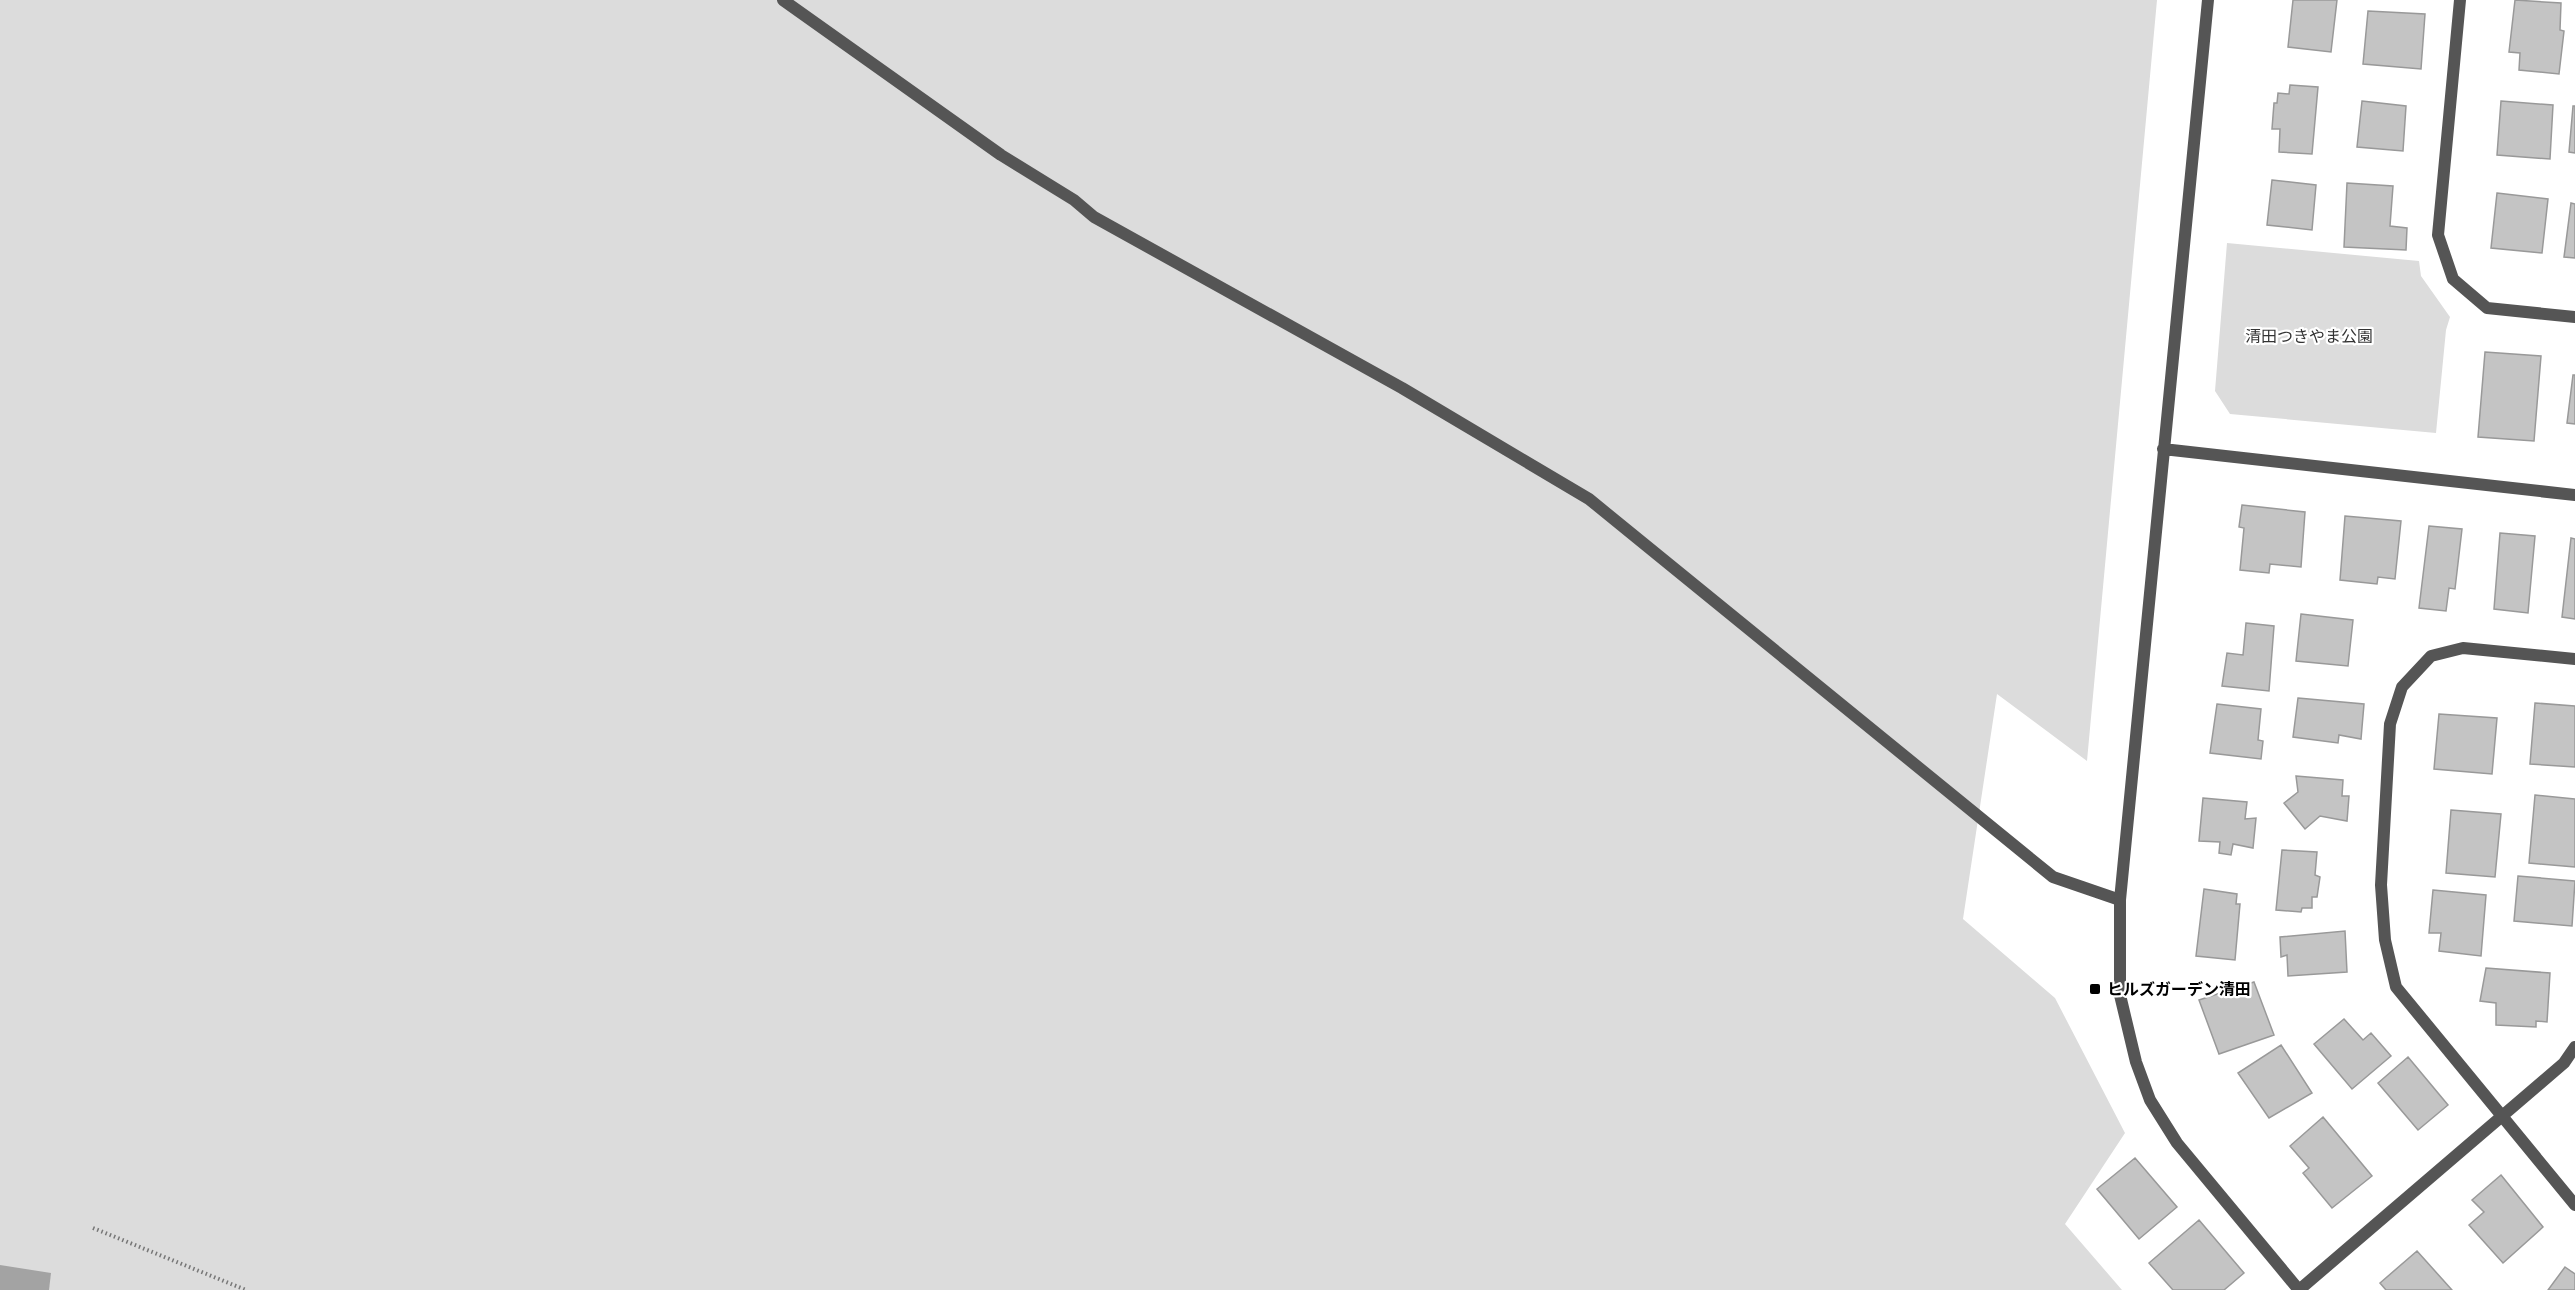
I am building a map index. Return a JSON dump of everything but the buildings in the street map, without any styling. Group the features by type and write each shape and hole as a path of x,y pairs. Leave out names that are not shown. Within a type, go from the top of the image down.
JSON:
{"street":[{"path":"783,0 1001,155 1074,200 1094,217 1402,388 1589,500 2053,877 2120,900"},
{"path":"2208,0 2120,900 2120,995 2136,1062 2151,1100 2177,1143 2299,1290 2564,1063 2575,1047"},
{"path":"2460,0 2438,236 2453,279 2487,308 2575,317"},
{"path":"2163,449 2575,495"},
{"path":"2575,659 2463,648 2431,656 2402,687 2390,724 2381,885 2385,940 2396,987 2501,1118 2575,1205"}],"path":[{"path":"93,1228 246,1290"}],"green space":[{"path":"0,0 2157,0 2087,761 1997,694 1963,919 2055,998 2125,1133 2065,1224 2122,1290 0,1290"},
{"name":"清田つきやま公園","path":"2227,243 2419,261 2421,276 2450,317 2446,330 2436,433 2230,414 2215,391"}],"shaded area":[{"path":"0,1265 51,1273 49,1290 0,1290"}],"place":[{"name":"ヒルズガーデン清田","path":"2095,989"}]}
